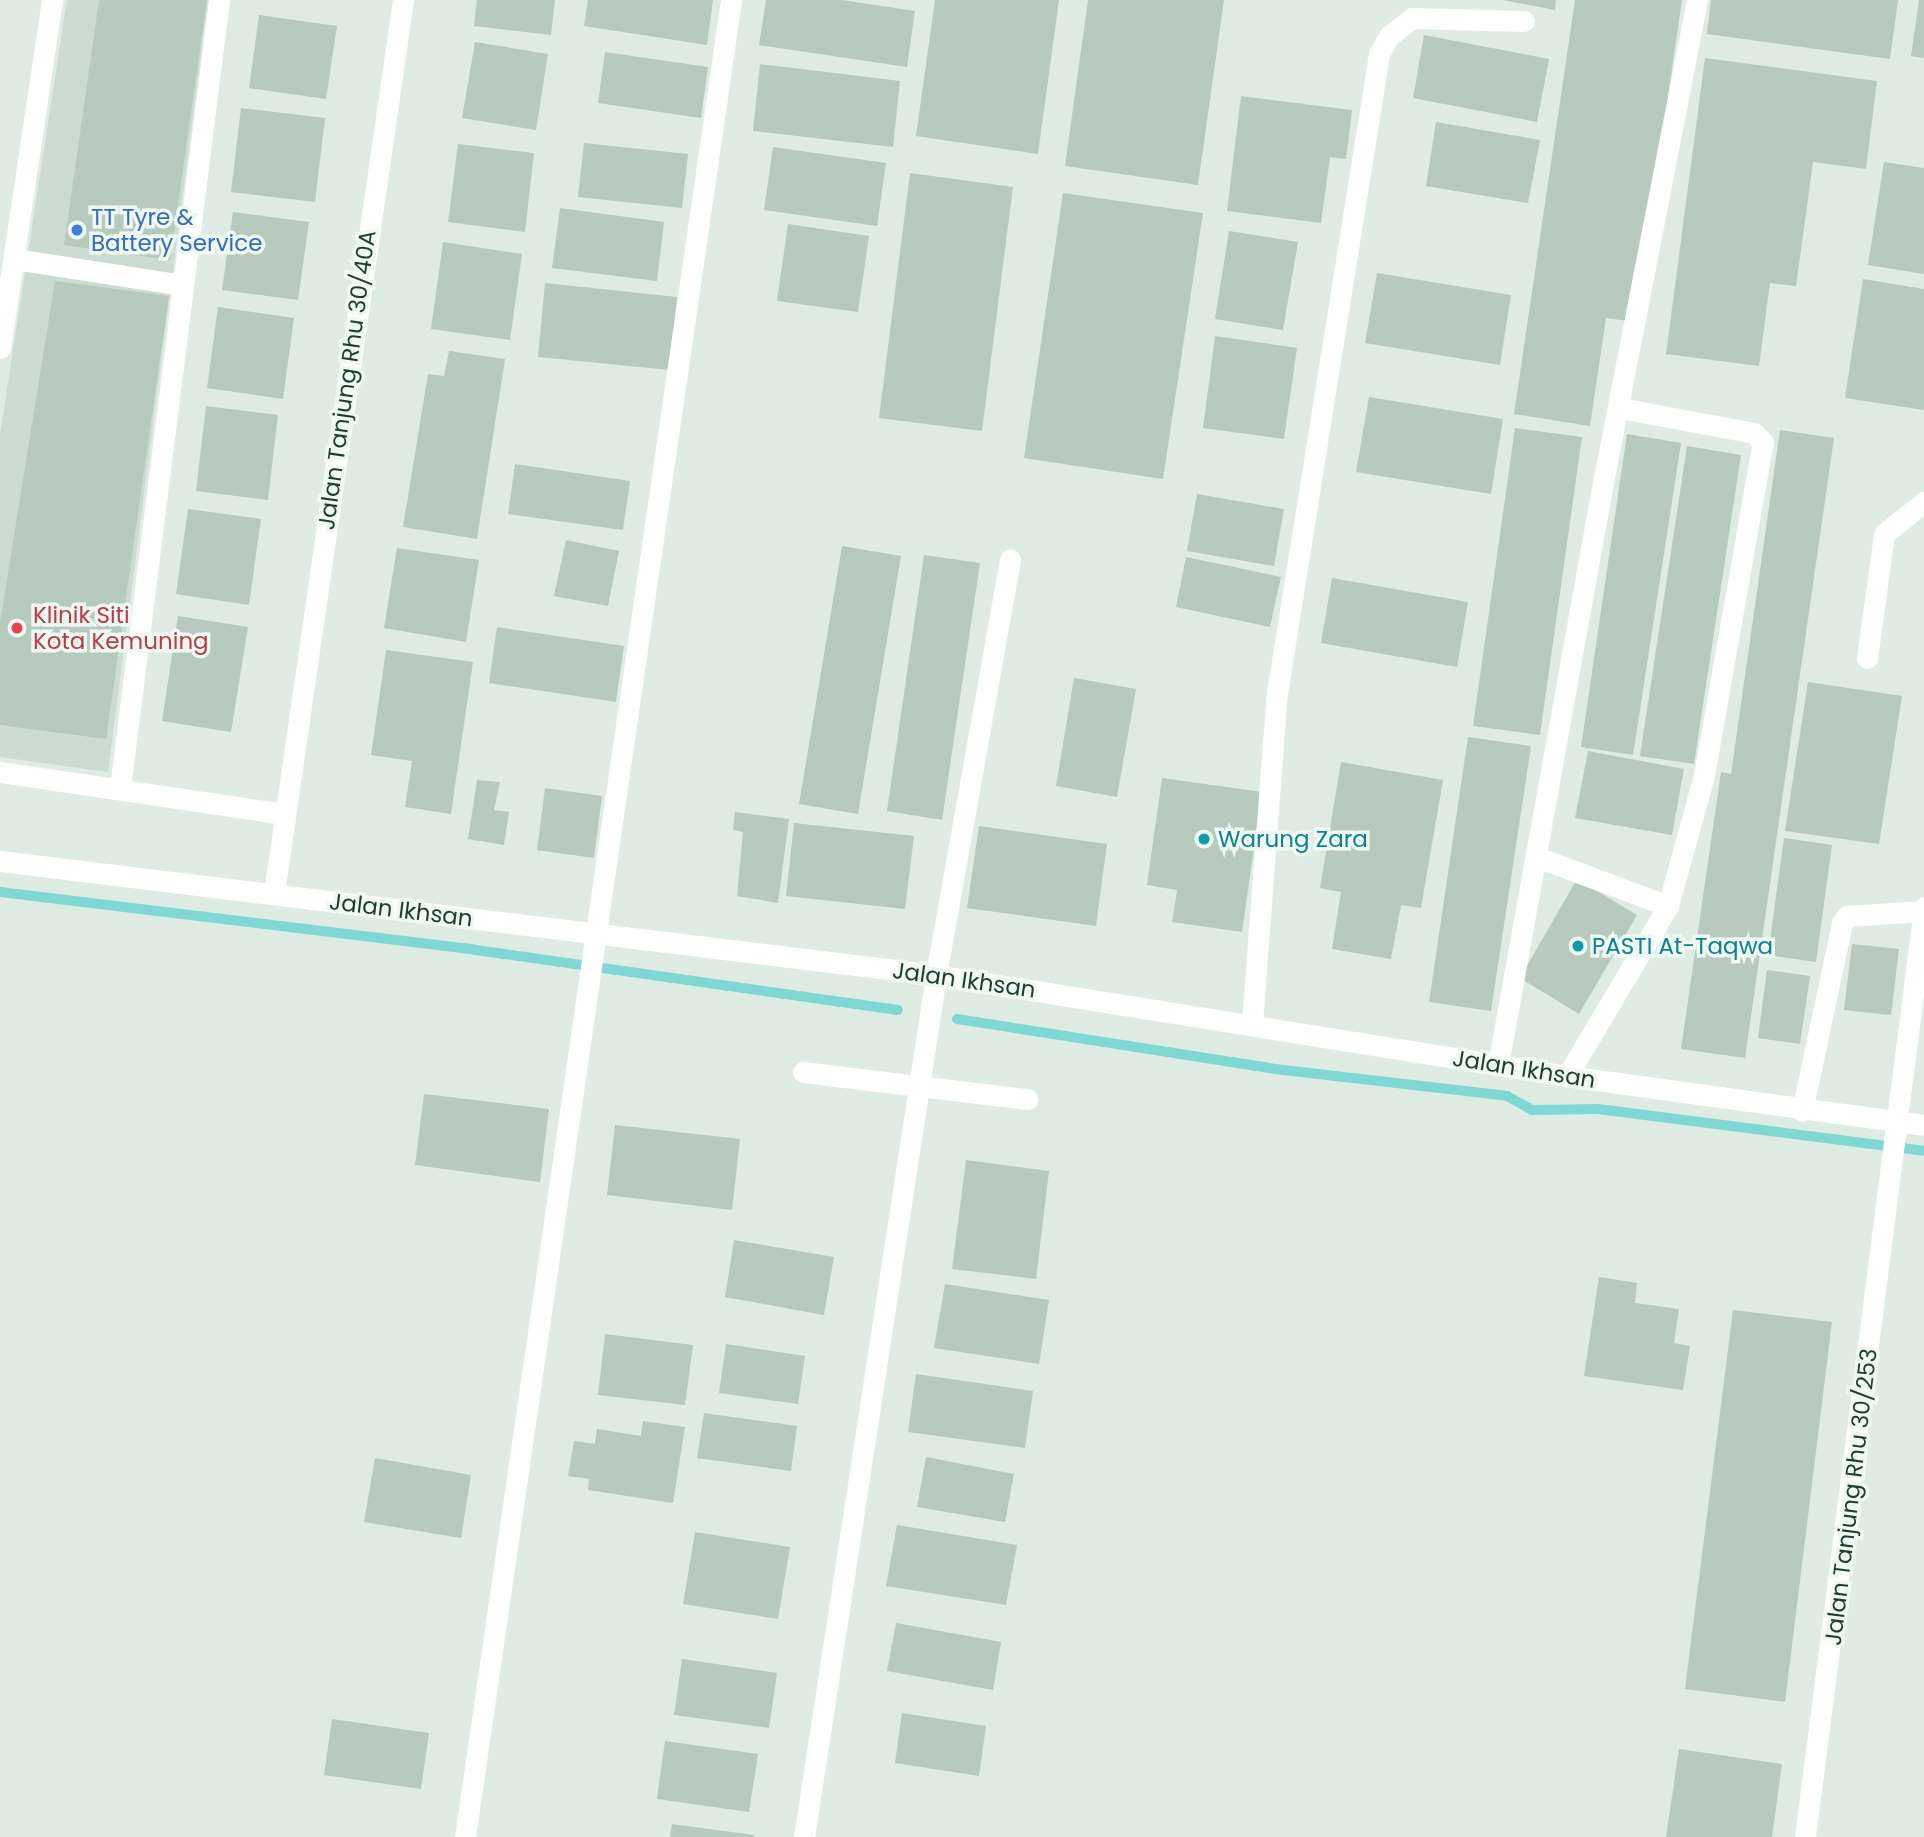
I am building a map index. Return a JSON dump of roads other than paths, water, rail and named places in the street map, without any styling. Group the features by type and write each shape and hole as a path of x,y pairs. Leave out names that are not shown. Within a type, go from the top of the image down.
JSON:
{"street":[{"path":"0,348 52,0"},
{"path":"120,789 219,0"},
{"name":"Jalan Tanjung Rhu 30/40A","path":"274,893 290,760 403,0"},
{"path":"465,1837 597,945 731,0"},
{"path":"1498,1065 1697,0"},
{"path":"1252,1023 1277,693 1379,54 1389,36 1412,18 1524,21"},
{"path":"15,260 182,285"},
{"path":"1567,1076 1668,906 1704,775 1763,442 1754,433 1620,408"},
{"path":"1867,658 1884,534 1924,502"},
{"path":"804,1837 921,1087 936,975 1010,560"},
{"path":"0,772 285,814"},
{"path":"1537,857 1668,906"},
{"name":"Jalan Ikhsan","path":"0,861 274,893 597,945 936,975 1802,1111 1895,1139 1924,1125"},
{"path":"1802,1111 1842,922 1847,916 1924,909"},
{"name":"Jalan Tanjung Rhu 30/253","path":"1805,1837 1924,909"},
{"path":"803,1072 1027,1099"}],"waterway":[{"path":"0,892 476,950 898,1010"},
{"path":"957,1019 1275,1069 1507,1096 1532,1110 1598,1109 1924,1151"}],"place":[{"name":"TT Tyre & Battery Service","path":"77,230"},
{"name":"Klinik Siti Kota Kemuning","path":"17,628"},
{"name":"Warung Zara","path":"1204,839"},
{"name":"PASTI At-Taqwa","path":"1578,946"}]}
